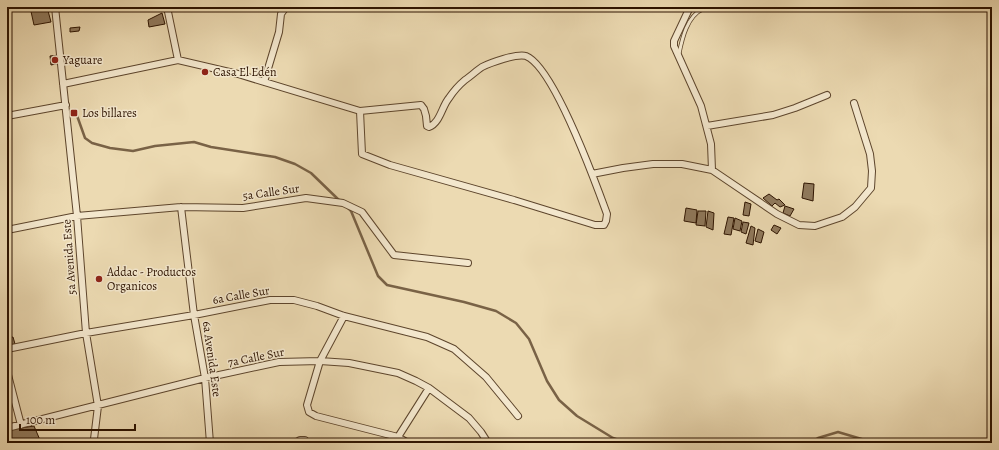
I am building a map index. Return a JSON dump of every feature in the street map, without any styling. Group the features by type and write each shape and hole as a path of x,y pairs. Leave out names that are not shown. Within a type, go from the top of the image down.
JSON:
{"street":[{"name":"5a Avenida Este","path":"55,7 77,216 86,333 98,406 94,441"},
{"path":"167,7 178,60"},
{"path":"264,82 280,32 281,14 286,7 291,7"},
{"path":"690,7 674,41 674,48 700,106 707,126 711,144 712,170"},
{"path":"64,84 178,60 238,74 360,111 421,105 424,109 427,126 429,127 436,123 448,98 468,77 483,66 516,56 526,56 545,75 557,95 592,174 607,214 606,221 604,225 600,226 390,165 362,154 360,111"},
{"path":"707,126 773,115 826,96"},
{"path":"592,174 653,164 682,164 712,170 777,214 800,225 815,226 842,217 855,207 871,188 872,171 870,154 854,103"},
{"path":"7,116 66,105"},
{"name":"5a Calle Sur","path":"7,230 77,216 181,207 243,208 306,198 343,203 362,212 394,255 468,263"},
{"name":"6a Avenida Este","path":"181,207 194,315 205,378 209,443"},
{"name":"6a Calle Sur","path":"7,349 86,333 194,315 270,300 294,300 317,306 344,316 427,337 454,349 486,377 518,416"},
{"path":"344,316 320,361 307,405 309,412 316,416 398,436 408,443"},
{"name":"7a Calle Sur","path":"7,428 205,378 279,362 320,361 349,363 398,373 416,381 429,388 469,418 488,443"},
{"path":"7,371 21,425"},
{"path":"398,436 429,388"},
{"path":"294,443 300,440 306,442"}],"lane":[{"path":"678,57 682,39 695,14 703,9 712,7"}],"building":[{"path":"30,7 47,7 51,22 34,25"},
{"path":"162,13 165,24 149,27 148,20"},
{"path":"80,27 79,31 70,32 70,28"},
{"name":"Yaguare","path":"59,55 60,63 51,65 50,56"},
{"path":"804,183 814,184 813,201 802,198"},
{"path":"769,194 777,200 779,199 785,205 780,207 775,203 772,206 763,198"},
{"path":"745,202 751,204 749,216 743,215"},
{"path":"785,206 794,209 790,216 783,213"},
{"path":"686,208 697,210 696,223 684,221"},
{"path":"698,211 706,211 705,226 696,225"},
{"path":"708,211 714,213 713,230 706,227"},
{"path":"728,217 734,218 731,235 724,234"},
{"path":"735,218 742,221 740,231 733,229"},
{"path":"743,222 749,223 746,234 741,232"},
{"path":"774,225 781,228 777,234 771,230"},
{"path":"751,226 755,228 753,245 746,243"},
{"path":"758,229 764,232 761,243 755,241"},
{"path":"13,337 15,344 9,345 7,338"},
{"path":"34,426 40,440 32,443 7,443 7,430"}],"waterway":[{"path":"75,110 85,138 92,143 110,148 133,151 155,146 194,142 211,147 275,157 295,164 311,173 341,202"},
{"path":"348,208 351,211 378,276 387,285 464,302 496,311 516,323 529,339 547,381 559,400 577,416 613,438 627,443"},
{"path":"809,443 818,438 838,432 875,443"}],"place":[{"name":"Yaguare","path":"55,60"},
{"name":"Casa El Edén","path":"205,72"},
{"name":"Los billares","path":"74,113"},
{"name":"Addac - Productos Organicos","path":"99,279"}]}
